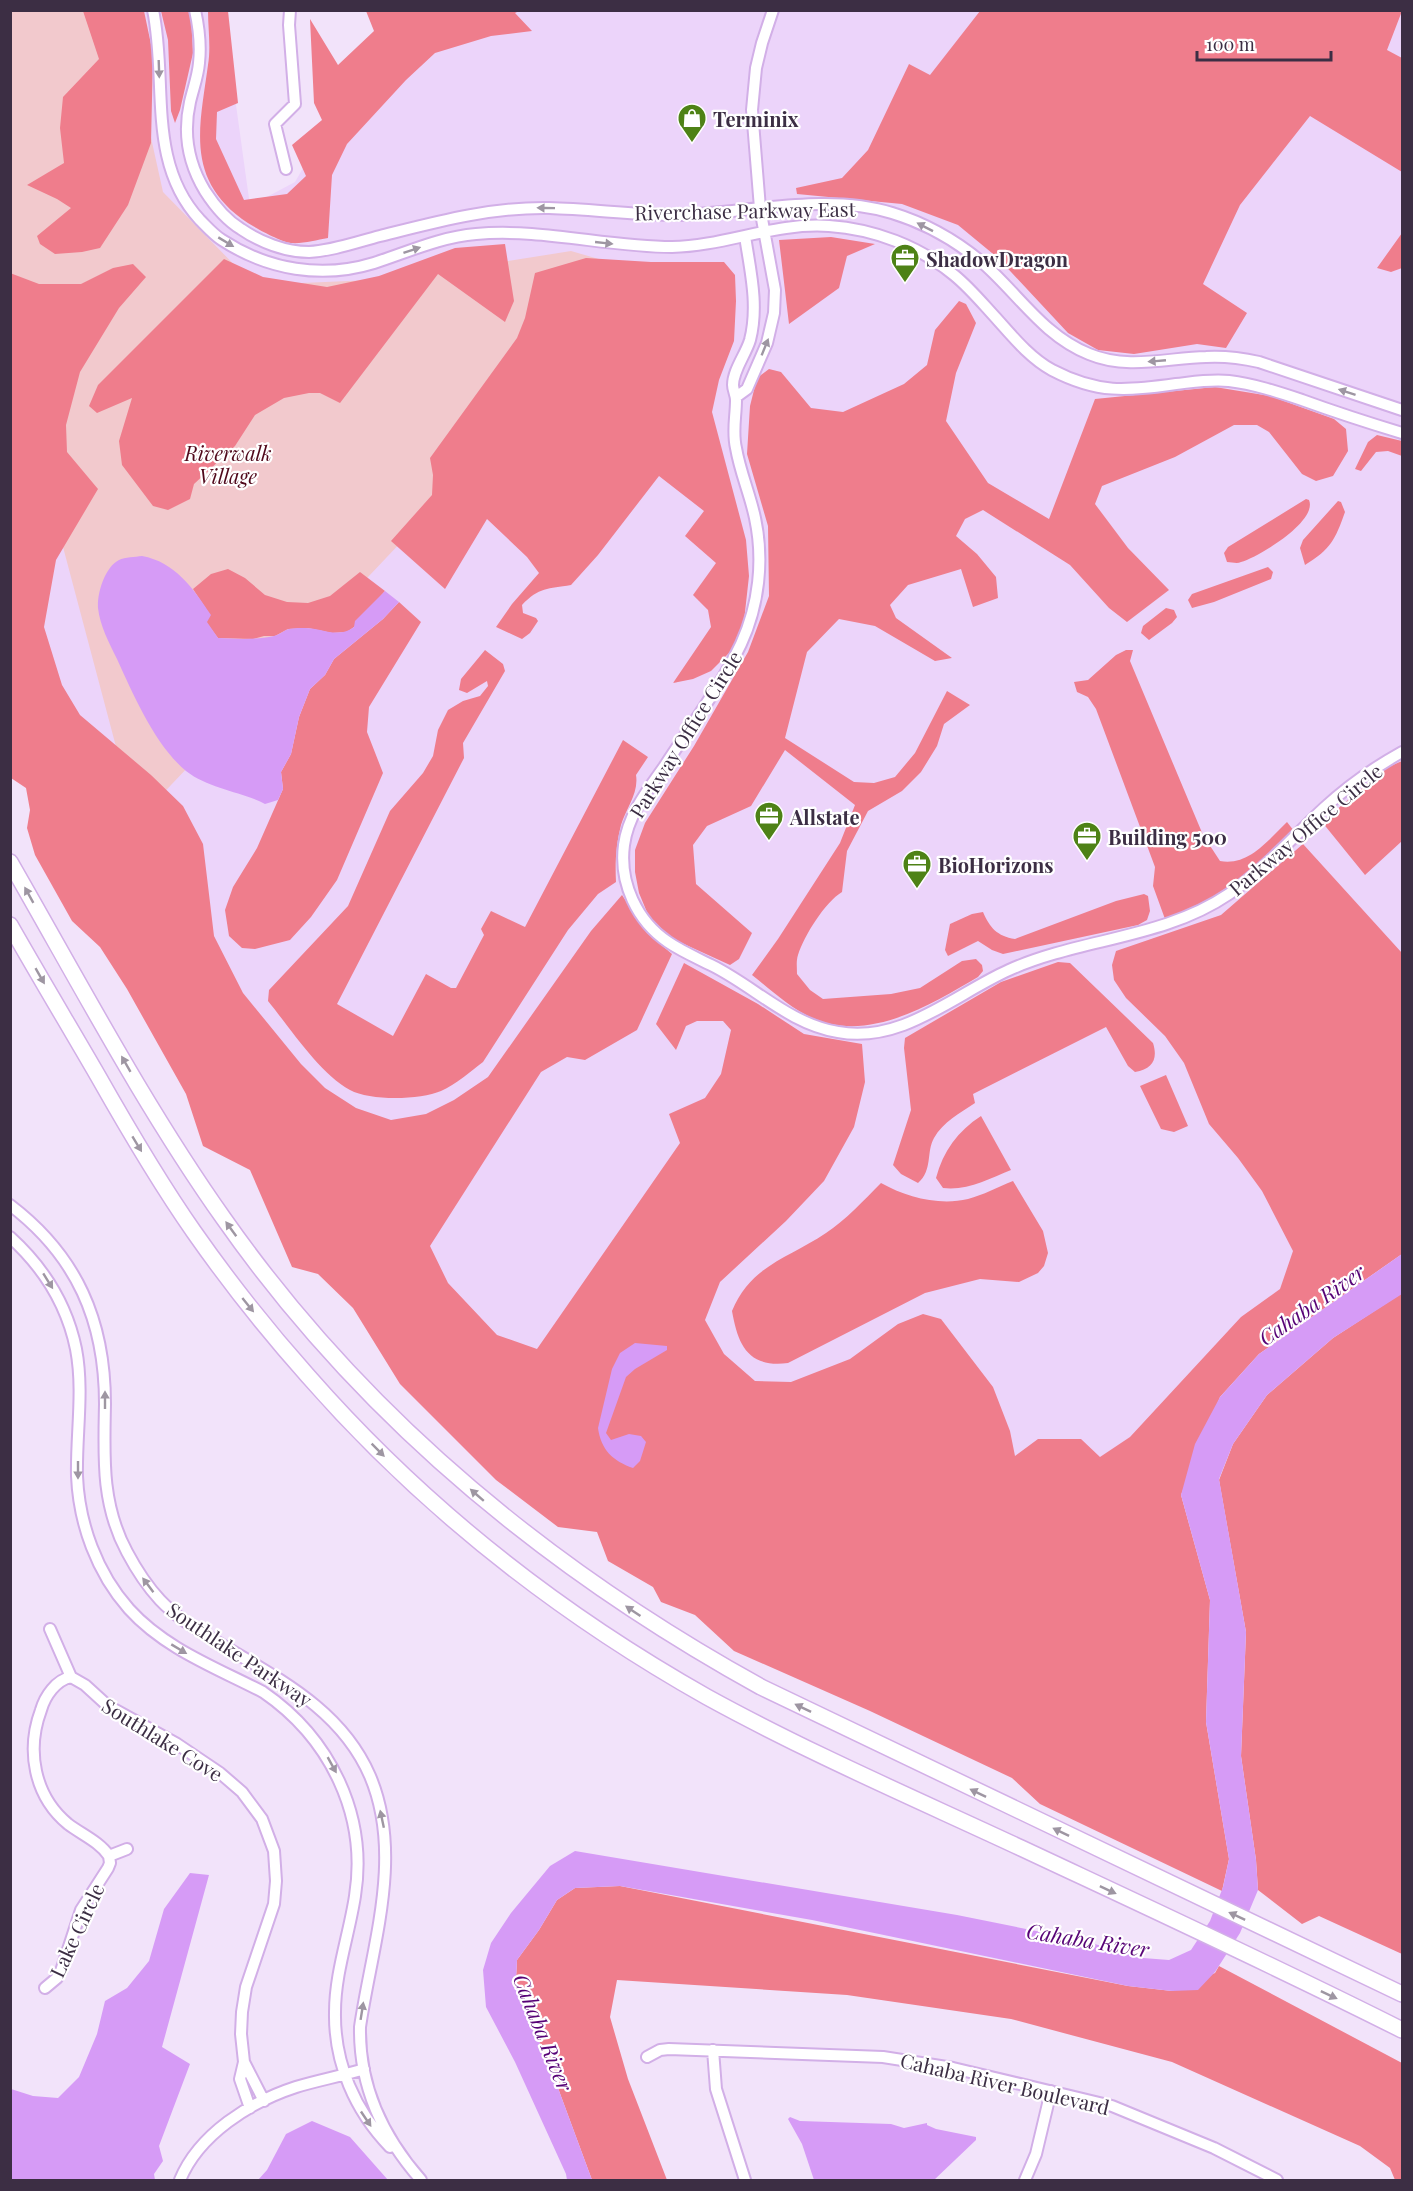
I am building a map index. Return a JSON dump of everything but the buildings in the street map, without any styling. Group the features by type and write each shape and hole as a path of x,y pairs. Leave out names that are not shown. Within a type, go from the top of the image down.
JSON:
{"highway":[{"path":"10,862 151,1108 230,1228 272,1282 377,1402 490,1506 595,1586 696,1651 761,1687 1402,1994"},
{"path":"10,925 142,1152 240,1295 310,1379 410,1480 458,1524 520,1574 591,1625 655,1666 796,1743 1402,2030"}],"street":[{"name":"Riverchase Parkway East","path":"153,10 162,134 166,157 175,182 190,208 213,233 262,260 305,271 341,270 372,263 450,238 492,233 676,247 811,225 840,227 876,234 912,248 944,267 962,282 1020,344 1044,365 1074,381 1096,388 1117,391 1216,380 1246,383 1402,434"},
{"name":"Riverchase Parkway East","path":"195,10 200,41 197,76 189,113 188,147 191,161 209,197 226,217 239,229 279,248 292,251 319,251 452,218 501,209 551,208 673,215 760,208 847,206 881,210 916,222 965,249 985,265 1053,333 1074,348 1092,356 1121,363 1207,357 1243,359 1259,362 1402,410"},
{"path":"286,169 275,124 295,104 290,10"},
{"path":"736,397 747,389 772,327 775,290 760,208 753,134 753,90 762,43 773,10"},
{"name":"Parkway Office Circle","path":"745,236 754,294 754,314 750,340 732,383 736,397 734,437 756,519 760,549 758,588 742,642 633,815 625,839 624,872 634,904 649,925 666,941 728,973 789,1015 808,1024 836,1032 870,1033 898,1027 1022,964 1183,919 1214,904 1247,881 1337,797 1382,763 1402,752"},
{"name":"Southlake Parkway","path":"10,1205 40,1230 67,1263 86,1298 96,1324 105,1372 106,1488 115,1526 134,1564 160,1599 180,1617 281,1679 320,1707 346,1735 370,1777 383,1820 386,1868 360,2026 359,2046 375,2108 399,2155"},
{"name":"Southlake Parkway","path":"10,1237 35,1262 51,1285 64,1311 76,1347 79,1381 77,1475 79,1495 91,1544 108,1580 129,1609 166,1641 189,1655 264,1692 295,1718 325,1753 347,1797 357,1843 357,1882 339,1973 335,2014 337,2037 352,2096 376,2133 421,2181"},
{"path":"50,1629 71,1677 54,1687 42,1706 34,1735 33,1755 44,1795 58,1814 109,1856 127,1849"},
{"name":"Southlake Cove","path":"71,1677 85,1685 108,1706 177,1744 220,1773 242,1792 262,1819 274,1851 275,1896 243,2002 241,2034 244,2062 240,2079 250,2108"},
{"name":"Lake Circle","path":"45,1988 57,1978 61,1971 81,1910 108,1868 109,1856"},
{"name":"Cahaba River Boulevard","path":"647,2057 660,2050 669,2049 713,2050 906,2059 952,2068 1112,2106 1214,2148 1277,2181"},
{"path":"713,2050 716,2089 745,2181"},
{"name":"Southlake Cove","path":"244,2062 264,2101"},
{"path":"180,2181 200,2147 232,2119 250,2108 298,2086 364,2069"},
{"path":"1025,2181 1036,2154 1051,2091"}],"shaded area":[{"path":"10,11 223,11 250,206 295,182 393,11 1402,11 1402,1178 1102,1498 580,1439 110,886 11,564"},
{"path":"83,11 144,11 153,54 151,143 128,205 100,248 55,254 40,244 37,236 71,208 27,185 64,163 60,128 63,97 99,59"},
{"path":"161,11 189,11 191,15 193,53 175,123 171,111 168,40"},
{"path":"208,11 228,11 238,103 217,112 216,139 244,200 287,194 306,176 292,145 322,120 314,103 310,19 338,65 374,31 366,11 519,11 515,13 532,31 491,36 435,53 406,80 347,144 332,175 328,238 291,243 280,240 242,219 224,203 212,186 204,168 200,129 209,58"},
{"path":"980,11 1402,11 1387,50 1402,58 1402,172 1310,116 1240,205 1203,284 1247,313 1226,348 1197,344 1134,354 1098,350 1068,333 998,258 958,225 902,204 797,194 796,188 842,178 868,150 909,64 930,75"},
{"path":"1402,233 1402,268 1391,272 1377,268"},
{"path":"831,237 875,244 847,256 839,288 789,324 779,240"},
{"path":"505,244 514,301 505,322 438,274 340,403 320,393 309,393 284,398 255,415 235,446 194,484 190,499 168,510 153,506 122,465 119,441 132,398 97,413 89,406 98,385 224,259 263,277 327,287 379,276 455,248"},
{"path":"586,258 651,262 724,262 735,275 734,341 719,380 712,412 746,540 749,576 744,621 731,651 711,671 693,679 673,683 711,627 708,610 693,595 716,563 685,536 704,511 659,476 598,555 571,585 539,592 522,605 523,613 538,621 530,633 522,639 496,627 512,604 539,573 527,557 487,519 445,589 391,541 432,495 433,475 430,458 517,338 525,318 535,273"},
{"path":"133,264 146,277 119,308 80,372 66,425 67,452 98,489 56,560 44,627 62,685 80,715 151,775 183,806 203,844 214,936 243,993 301,1064 325,1088 356,1108 391,1120 426,1114 454,1100 488,1077 591,931 622,895 647,933 672,954 637,1030 585,1060 567,1057 541,1072 430,1246 448,1283 497,1335 537,1349 680,1143 669,1114 705,1098 721,1074 731,1030 723,1021 697,1021 686,1026 676,1050 656,1024 684,963 758,1004 804,1034 862,1044 865,1082 854,1127 824,1181 786,1221 720,1282 705,1320 724,1354 755,1381 791,1382 850,1359 898,1324 923,1314 941,1319 993,1387 1010,1431 1015,1456 1038,1439 1081,1439 1100,1457 1130,1437 1241,1317 1280,1289 1293,1251 1262,1191 1209,1124 1184,1063 1165,1036 1126,998 1114,980 1112,965 1116,951 1221,915 1303,844 1402,953 1402,1254 1259,1354 1220,1397 1181,1495 1210,1600 1206,1722 1229,1859 1222,1891 1040,1804 1012,1778 870,1711 734,1651 695,1615 661,1602 653,1587 608,1561 597,1532 558,1527 496,1480 400,1384 353,1308 318,1274 292,1267 250,1170 203,1146 186,1094 127,989 100,947 72,921 35,855 27,828 30,810 26,788 11,778 10,273 39,284 81,284 113,268"},
{"path":"959,301 966,304 976,323 956,373 946,421 988,483 1049,519 1095,399 1215,387 1270,396 1334,419 1346,429 1348,451 1333,476 1316,481 1302,474 1269,432 1257,425 1234,425 1175,457 1102,486 1095,504 1128,548 1169,590 1127,622 1109,608 1070,565 983,510 965,519 956,536 977,554 996,577 998,598 973,607 961,569 908,585 890,605 896,618 952,658 935,661 875,626 839,619 807,652 785,738 854,782 874,783 895,777 915,753 947,691 970,705 944,724 937,746 921,772 902,791 868,811 847,851 842,892 822,911 805,939 797,957 797,974 810,990 823,999 891,994 920,988 962,961 976,959 982,965 983,971 978,977 940,999 898,1017 855,1026 834,1025 812,1018 796,1009 752,975 840,843 855,805 785,750 751,806 707,826 693,845 696,884 752,933 739,959 730,965 673,939 649,917 639,893 635,872 635,850 645,823 694,746 748,652 769,596 768,526 747,454 750,406 757,378 769,369 781,372 811,408 843,412 904,384 927,365 935,330"},
{"path":"1377,435 1402,441 1402,456 1388,451 1376,452 1361,471 1355,469 1368,442"},
{"path":"1306,499 1309,500 1309,508 1305,518 1285,537 1249,559 1238,563 1227,562 1224,553 1228,547"},
{"path":"1338,501 1341,502 1345,512 1335,537 1321,554 1305,565 1300,548 1303,540"},
{"path":"142,556 154,559 174,570 190,586 211,615 207,622 218,638 260,638 298,628 342,632 354,627 355,621 385,591 399,602 383,619 334,659 325,675 310,689 299,717 291,754 281,772 283,789 278,800 265,804 195,777 175,760 146,719 105,634 98,608 101,588 106,574 114,563 121,559"},
{"path":"1268,567 1273,572 1271,579 1214,602 1192,608 1188,600 1192,594"},
{"path":"228,569 245,578 265,595 287,602 308,603 330,596 360,572 385,591 347,632 332,633 308,628 288,629 275,636 253,639 218,638 206,622 210,615 193,589 211,574"},
{"path":"399,602 421,622 369,707 367,732 383,773 337,880 311,917 290,940 255,949 242,948 229,936 225,910 233,887 257,848 283,789 281,772 291,754 299,717 310,689 325,675 334,659 383,619"},
{"path":"1166,608 1174,610 1177,617 1149,640 1141,633 1143,626"},
{"path":"485,650 503,664 505,671 463,743 464,758 337,1004 393,1036 426,974 451,988 456,988 484,935 481,929 491,911 525,927 623,740 648,757 636,775 636,788 621,825 616,854 616,882 598,894 568,930 483,1062 452,1085 432,1094 408,1098 382,1098 359,1094 339,1083 306,1050 268,1001 269,990 348,906 390,811 423,773 433,756 438,730 448,710 463,701 480,696 488,686 487,681 467,693 459,690 461,679"},
{"path":"1126,650 1133,650 1130,661 1203,835 1220,861 1230,862 1249,856 1287,822 1294,831 1241,879 1211,901 1165,919 1153,886 1155,867 1096,709 1088,697 1077,692 1074,682 1088,680 1116,655"},
{"path":"1402,761 1402,841 1365,875 1322,822 1386,768"},
{"path":"1144,894 1148,896 1150,911 1147,920 1138,925 1003,954 978,941 948,956 945,950 950,924 972,914 983,912 988,923 995,930 1003,936 1015,939 1116,901"},
{"path":"1058,962 1070,963 1153,1043 1155,1054 1153,1062 1141,1071 1135,1072 1128,1066 1106,1027 973,1094 975,1103 947,1123 934,1138 928,1167 923,1178 918,1183 901,1174 893,1165 911,1110 904,1048 905,1038 1001,982"},
{"path":"1166,1075 1188,1126 1174,1132 1161,1129 1140,1086"},
{"path":"981,1116 1011,1170 969,1186 943,1188 936,1178 947,1150 965,1128"},
{"path":"1013,1181 1043,1231 1048,1253 1044,1266 1038,1273 1019,1282 980,1279 925,1293 788,1363 763,1362 747,1352 742,1344 732,1311 740,1295 750,1283 772,1264 833,1228 855,1210 881,1183 923,1199 957,1201 974,1197"},
{"path":"1402,1254 1402,1294 1333,1338 1267,1395 1233,1444 1219,1479 1246,1632 1241,1756 1258,1890 1240,1933 1215,1972 1198,1990 1172,1991 1128,1986 812,1920 620,1886 575,1888 557,1900 517,1960 516,1980 526,2013 548,2061 592,2180 567,2180 515,2062 486,2007 483,1970 491,1943 511,1913 550,1866 575,1851 957,1915 1081,1940 1143,1958 1169,1960 1191,1950 1210,1921 1223,1887 1229,1859 1206,1722 1210,1600 1181,1495 1195,1444 1220,1397 1259,1354"},
{"path":"1402,1293 1402,1954 1319,1916 1302,1924 1258,1890 1241,1756 1246,1632 1219,1480 1233,1444 1267,1395 1333,1338"},
{"path":"635,1343 667,1346 667,1350 626,1377 606,1433 611,1440 629,1434 641,1436 646,1442 640,1461 633,1468 609,1454 602,1443 598,1428 612,1369 620,1353"},
{"path":"190,1873 209,1875 162,2047 190,2064 159,2146 163,2161 154,2174 155,2180 11,2180 11,2089 33,2096 58,2098 79,2077 97,2034 105,2001 127,1988 149,1961 164,1909"},
{"path":"620,1886 1128,1986 1172,1991 1215,1973 1219,1966 1402,2063 1402,2180 1395,2180 1390,2168 1360,2146 1172,2062 1011,2019 847,1995 617,1980 610,2017 628,2079 667,2180 592,2180 548,2061 526,2013 516,1980 517,1960 557,1900 575,1888"},
{"path":"790,2117 800,2121 891,2124 904,2128 927,2123 936,2129 976,2137 976,2140 934,2180 814,2180 802,2144 788,2119"},
{"path":"312,2121 350,2137 388,2180 258,2180 267,2170 286,2134"}],"green space":[{"name":"Riverwalk Village","path":"10,11 123,11 163,192 254,285 396,279 571,251 654,275 136,822 11,351"}],"place":[{"name":"Terminix","path":"692,144"},
{"name":"ShadowDragon","path":"905,284"},
{"name":"Allstate","path":"769,842"},
{"name":"Building 500","path":"1087,862"},
{"name":"BioHorizons","path":"917,890"}],"water label":[{"name":"Cahaba River","path":"1311,1304"},
{"name":"Cahaba River","path":"1088,1939"},
{"name":"Cahaba River","path":"544,2032"}]}
